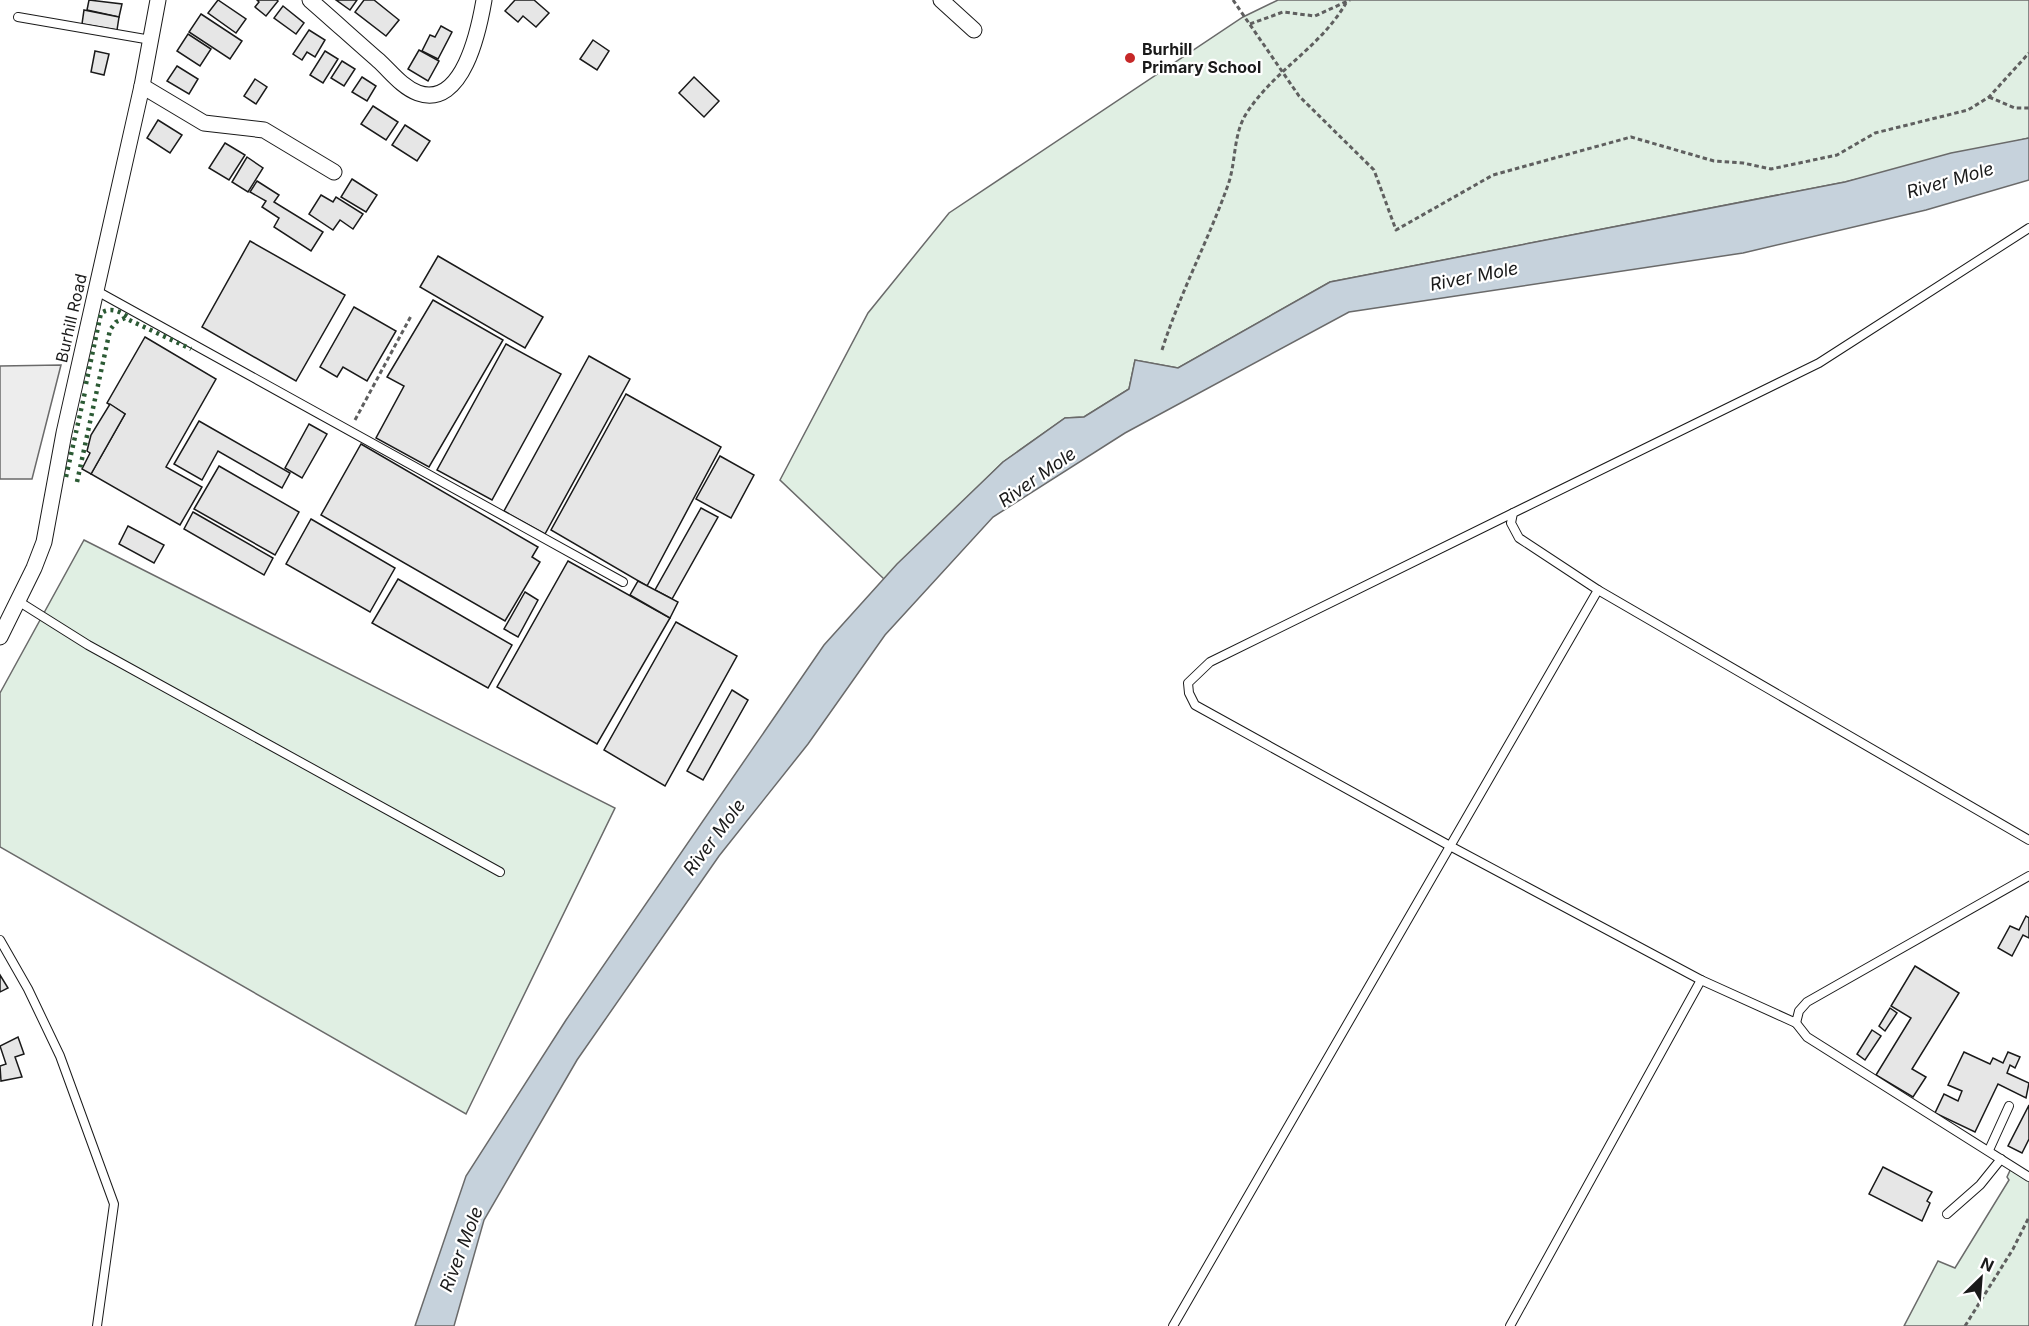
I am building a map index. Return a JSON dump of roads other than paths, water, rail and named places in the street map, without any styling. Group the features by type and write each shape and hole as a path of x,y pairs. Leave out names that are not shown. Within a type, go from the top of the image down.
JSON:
{"street":[{"path":"310,0 399,81 418,93 434,95 453,85 475,46 484,0"},
{"path":"941,0 974,30"},
{"name":"Burhill Road","path":"0,637 44,542 64,433 159,1"},
{"path":"142,86 204,123 264,130 334,172"}],"lane":[{"path":"18,17 151,40"},
{"path":"2029,228 1820,363 1210,662 1188,683 1189,693 1195,705 1449,846 1701,980 1796,1023 1807,1037 1869,1078 1989,1150 2029,1177"},
{"path":"95,290 623,582"},
{"path":"1513,513 1511,523 1520,538 1598,590 2029,840"},
{"path":"1173,1326 1598,590"},
{"path":"18,601 88,645 500,872"},
{"path":"1796,1023 1799,1011 1807,1002 2029,876"},
{"path":"0,940 28,989 60,1056 114,1204 97,1326"},
{"path":"1510,1326 1701,980"},
{"path":"1989,1150 2009,1106"},
{"path":"1947,1214 1980,1185 2001,1159"}],"water":[{"name":"River Mole","path":"2029,138 2029,180 1926,210 1743,253 1349,312 1125,433 993,517 885,635 808,744 719,856 577,1060 484,1220 454,1326 415,1326 466,1176 566,1020 824,645 897,564 1003,462 1065,418 1084,417 1129,389 1135,360 1178,368 1330,282 1845,182 1951,153"}],"place":[{"name":"Burhill Primary School","path":"1130,58"}]}
